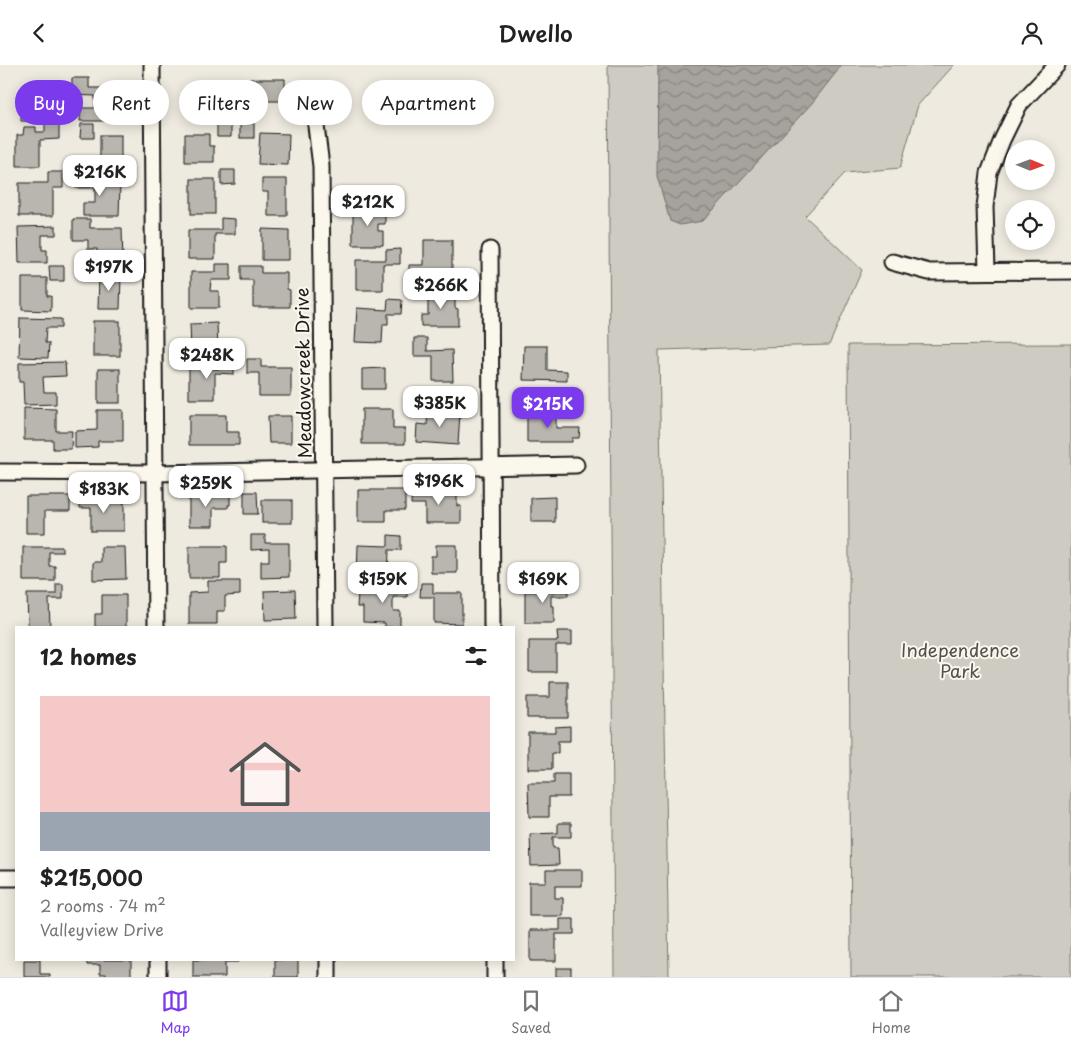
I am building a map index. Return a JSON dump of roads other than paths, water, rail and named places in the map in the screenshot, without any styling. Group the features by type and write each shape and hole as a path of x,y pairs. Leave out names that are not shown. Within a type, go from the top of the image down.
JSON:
{"street":[{"path":"152,65 156,626"},
{"path":"987,270 985,207 989,173 1019,105 1057,65"},
{"name":"Meadowcreek Drive","path":"315,125 321,166 325,626"},
{"path":"490,250 492,626"},
{"path":"892,262 929,272 987,270 1071,271"},
{"path":"0,472 155,473 576,465"},
{"path":"0,878 15,878"},
{"path":"158,961 158,977"},
{"path":"328,961 328,977"},
{"path":"495,961 495,977"}],"water":[{"path":"658,65 842,65 812,103 703,221 680,225 670,221 657,176"}],"park label":[{"name":"Independence Park","path":"960,662"}]}
